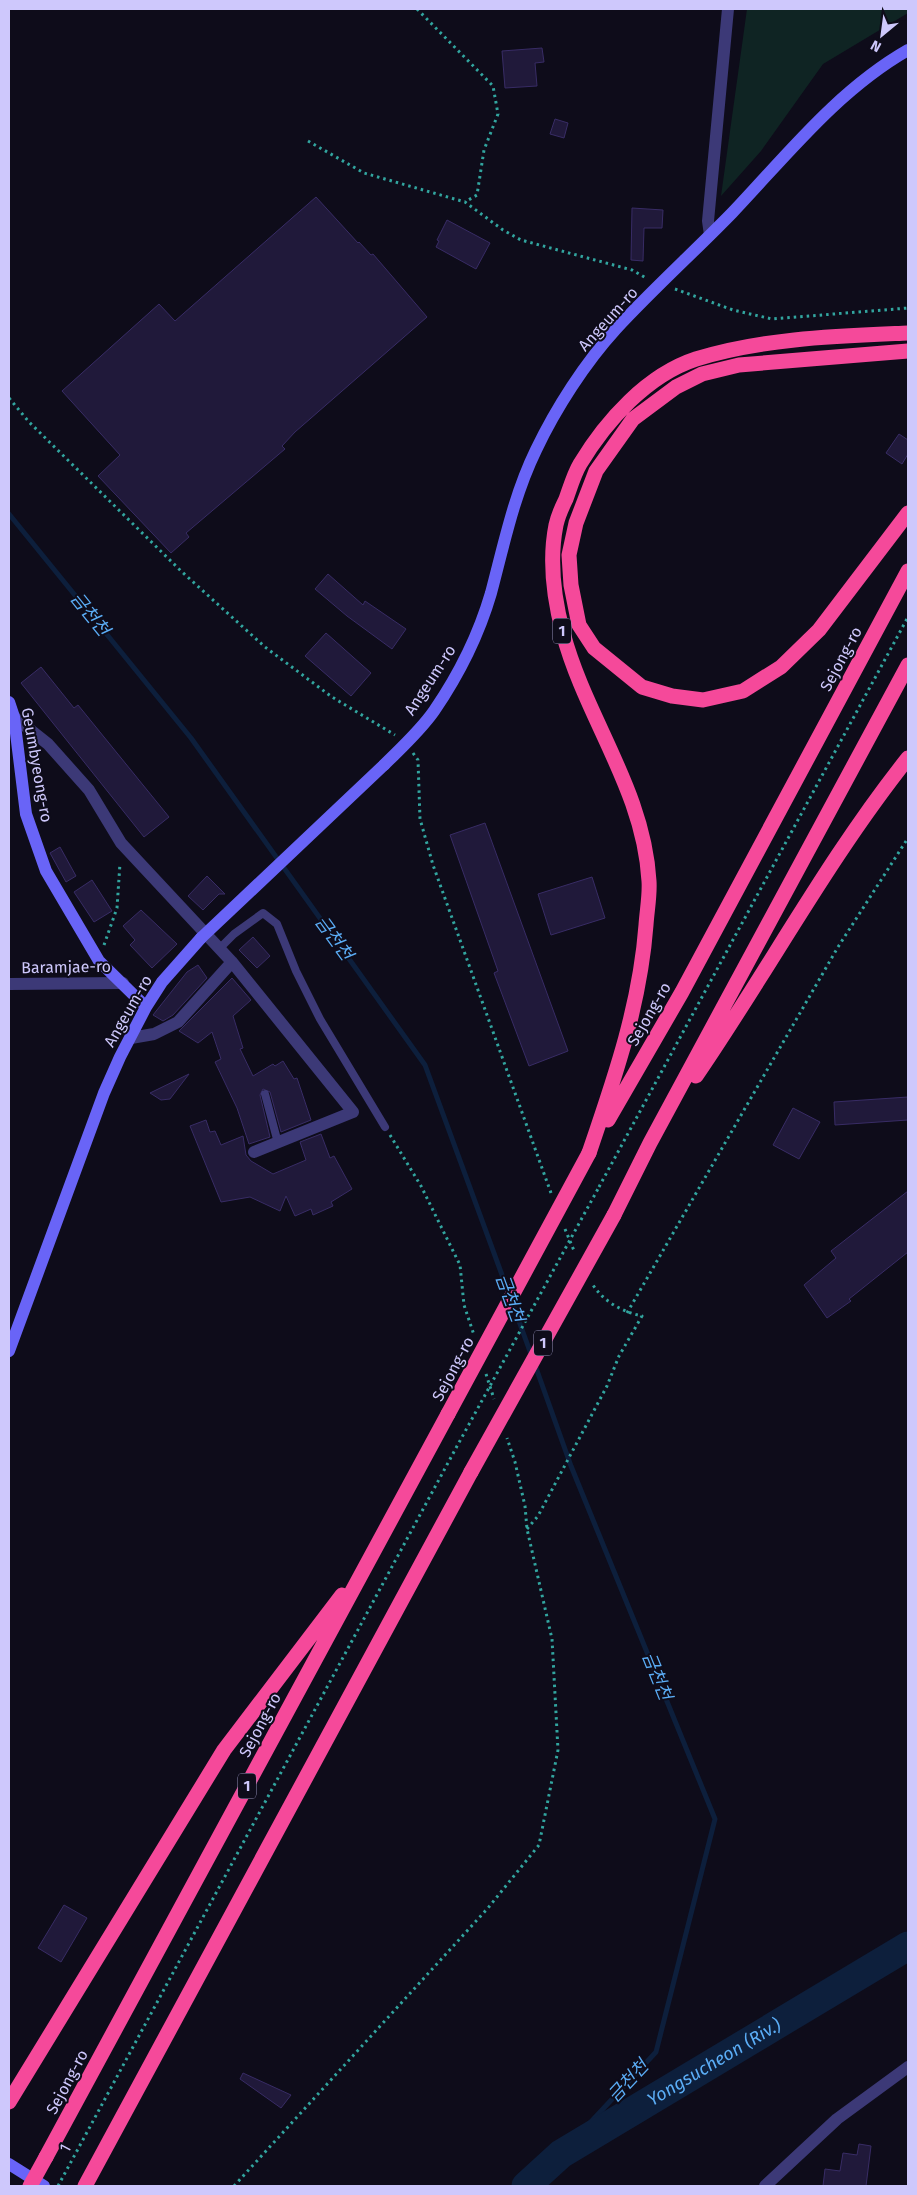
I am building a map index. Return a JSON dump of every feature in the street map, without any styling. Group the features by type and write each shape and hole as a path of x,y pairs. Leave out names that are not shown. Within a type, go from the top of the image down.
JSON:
{"highway":[{"name":"1","path":"589,1153 620,1065 635,1007 644,948 649,882 642,831 624,777 576,671 563,633 554,592 553,554 556,523 579,465 608,425 638,394 664,374 694,360 735,349 804,340 908,333"},
{"path":"908,351 739,365 702,374 676,387 633,419 596,471 576,523 569,555 579,626 594,648 642,688 672,696 703,700 743,691 781,668 819,630 908,513"},
{"name":"Sejong-ro","path":"30,2186 589,1153 682,992 908,570"},
{"path":"650,1143 908,665"},
{"name":"1","path":"88,2181 471,1472 614,1215 650,1143 743,1007 870,805 908,758"},
{"path":"9,2102 224,1750 371,1556"}],"street":[{"path":"710,236 708,221 728,9"},
{"name":"Angeum-ro","path":"9,1351 104,1093 146,1006 162,982 202,938 384,765 433,712 474,642 490,594 504,537 535,450 558,410 616,330 710,236 821,117 862,80 908,50"},
{"name":"Geumbyeong-ro","path":"9,702 14,717 26,814 46,872 99,961 146,1006"},
{"path":"14,717 48,744 89,790 121,843 232,962 353,1112 254,1152"},
{"path":"131,1038 154,1034 178,1022 232,962"},
{"name":"Baramjae-ro","path":"9,984 123,983"},
{"path":"764,2186 837,2119 908,2067"},
{"path":"9,2164 44,2186"}],"lane":[{"path":"219,949 234,934 263,913 277,924 296,971 320,1019 385,1127"},
{"path":"265,1094 278,1142"}],"path":[{"path":"417,9 480,70 493,86 497,100 498,114 484,150 477,195 465,202"},
{"path":"308,141 364,173 465,202 503,230 521,240 632,270 661,285 692,294 733,310 772,319 908,308"},
{"path":"9,398 29,422 181,570 265,647 340,702 406,743 418,760 420,819 433,865 553,1197"},
{"name":"1","path":"58,2186 456,1448 908,617"},
{"path":"627,1313 833,956 908,838"},
{"path":"99,961 117,908 121,843"},
{"path":"385,1127 421,1186 460,1265 464,1304 476,1342"},
{"path":"563,1225 579,1260"},
{"path":"527,1529 538,1516 606,1386 618,1356 642,1316 627,1313 599,1295 591,1283"},
{"path":"485,1371 497,1408"},
{"path":"234,2186 488,1908 540,1845 558,1750 552,1639 527,1529 525,1506 515,1462 506,1435"}],"green space":[{"path":"747,9 908,9 908,13 823,64 761,151 721,196"}],"building":[{"path":"542,48 544,62 535,63 537,86 505,88 502,51"},
{"path":"555,119 568,123 564,138 550,134"},
{"path":"316,197 358,243 371,255 373,254 427,317 295,432 282,446 285,449 186,533 189,537 171,553 98,476 120,455 62,391 159,304 175,321"},
{"path":"632,208 663,210 662,228 644,228 643,261 631,260"},
{"path":"447,220 490,243 476,269 436,247 439,241 437,240"},
{"path":"899,434 908,440 908,454 902,464 886,453"},
{"path":"328,574 363,605 365,601 406,629 392,649 347,616 315,589"},
{"path":"326,633 371,673 351,696 305,656"},
{"path":"41,667 74,708 78,705 169,817 144,837 21,683"},
{"path":"485,823 568,1051 529,1066 494,973 498,971 450,835"},
{"path":"60,847 76,876 66,882 50,853"},
{"path":"207,876 225,894 219,894 203,910 188,896"},
{"path":"592,877 605,918 551,935 538,894"},
{"path":"92,880 112,911 94,922 74,892"},
{"path":"141,910 177,944 152,968 130,945 135,940 123,926"},
{"path":"253,937 270,956 257,968 239,950"},
{"path":"198,965 207,978 173,1015 163,1021 153,1015 187,972"},
{"path":"232,978 251,1000 233,1016 243,1048 240,1049 253,1076 273,1064 275,1066 283,1061 294,1079 297,1078 311,1120 281,1132 270,1092 263,1089 260,1095 270,1137 249,1144 237,1108 215,1062 221,1059 212,1032 198,1043 179,1031"},
{"path":"189,1074 170,1099 161,1100 150,1093"},
{"path":"908,1097 908,1120 835,1125 834,1102"},
{"path":"793,1108 820,1122 799,1159 773,1145"},
{"path":"206,1120 210,1132 215,1131 221,1145 243,1136 246,1155 251,1161 273,1174 306,1160 300,1142 321,1134 330,1158 334,1156 352,1189 331,1202 333,1206 313,1215 311,1209 295,1216 286,1196 280,1211 250,1197 221,1202 190,1126"},
{"path":"908,1191 908,1252 849,1299 851,1301 827,1318 804,1285 836,1258 831,1251"},
{"path":"64,1905 87,1918 61,1962 38,1948"},
{"path":"243,2073 291,2095 281,2108 240,2079"},
{"path":"859,2144 871,2146 866,2186 823,2186 825,2169 840,2171 843,2153 857,2155"}],"waterway":[{"name":"금천천","path":"9,514 191,738 425,1065 509,1294"},
{"name":"금천천","path":"512,1302 532,1357"},
{"name":"금천천","path":"535,1365 571,1466 715,1819 656,2052 561,2154"},
{"name":"Yongsucheon (Riv.)","path":"526,2186 561,2154 908,1946"}]}
